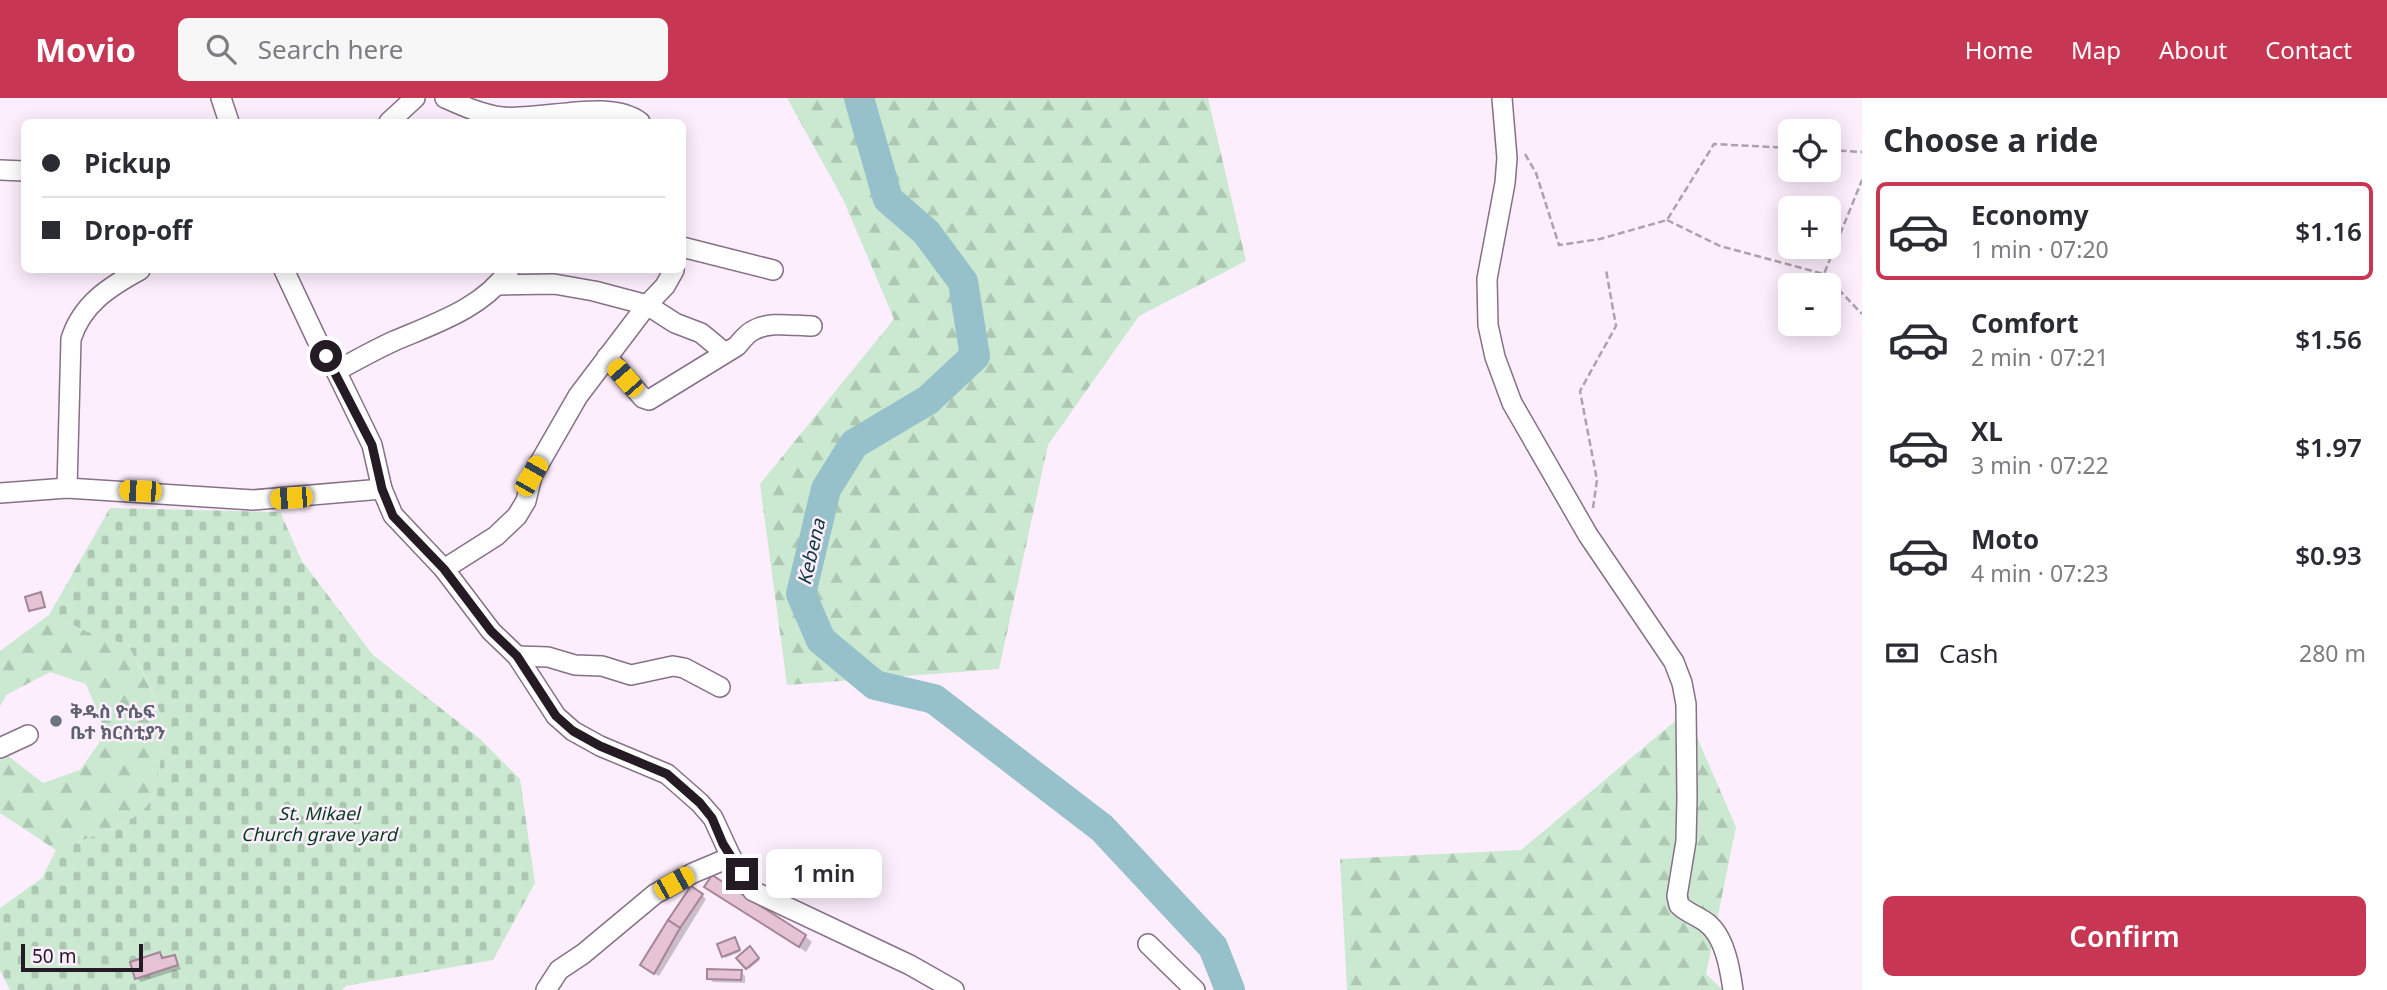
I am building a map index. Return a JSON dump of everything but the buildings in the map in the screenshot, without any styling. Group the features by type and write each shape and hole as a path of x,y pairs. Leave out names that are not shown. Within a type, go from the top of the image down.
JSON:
{"street":[{"path":"221,98 228,119"},
{"path":"392,119 415,98"},
{"path":"445,98 501,119"},
{"path":"1502,98 1507,158 1505,183 1487,279 1488,324 1495,357 1512,403 1588,536 1674,662 1682,683 1686,704 1686,841 1677,896 1679,905 1710,926 1715,934 1727,961 1733,990"},
{"path":"510,119 604,102 628,112 636,119"},
{"path":"0,170 21,171"},
{"path":"686,248 773,270"},
{"path":"67,488 71,339 77,320 98,297 135,273"},
{"path":"285,273 372,445 382,489 393,516 444,569 491,631 517,656 556,716 573,731 600,746 667,774 700,803 712,818 731,857 753,891 899,959 954,990"},
{"path":"444,569 496,536 517,516 526,501 531,476 578,396 647,305 666,286 672,273"},
{"path":"335,371 460,313 504,277 594,290 647,305 675,323 701,333 724,352"},
{"path":"607,357 643,398 649,400 737,346 746,335 757,328 812,326"},
{"path":"0,493 67,488 253,500 382,489"},
{"path":"517,656 548,657 575,665 602,666 631,675 673,666 684,668 720,687"},
{"path":"0,748 28,735"},
{"path":"546,990 559,970 583,954 655,894 693,873 731,857"},
{"path":"1148,944 1195,990"}],"path":[{"path":"1667,220 1714,144 1778,147"},
{"path":"1523,149 1536,173 1559,245 1600,239 1667,220 1720,246 1820,273"},
{"path":"1841,151 1862,152"},
{"path":"1824,273 1862,180"},
{"path":"1588,536 1597,480 1580,391 1616,326 1606,270"},
{"path":"1841,292 1862,314"}],"green space":[{"path":"787,98 1208,98 1246,261 1139,316 1048,445 999,669 787,685 760,484 894,319 843,199"},
{"name":"St. Mikael Church grave yard","path":"110,508 280,512 302,561 373,655 480,739 520,779 535,883 493,960 346,986 342,990 10,990 0,970 0,908 42,878 56,850 117,827 139,814 151,799 158,777 162,726 159,709 128,645 98,636 49,615"},
{"path":"49,615 98,636 128,645 155,699 162,726 158,776 147,806 117,827 56,850 0,813 0,758 7,755 43,783 80,770 106,733 86,684 50,672 6,695 0,707 0,651"},
{"path":"1686,712 1736,827 1706,974 1723,990 1347,990 1340,859 1521,850"}],"waterway":[{"name":"Kebena","path":"859,98 888,199 926,232 963,282 975,356 928,400 854,444 826,489 801,594 821,640 875,685 934,699 1102,828 1213,947 1230,990"}],"place":[{"name":"ቅዱስ ዮሴፍ ቤተ ክርስቲያን","path":"56,721"}],"route":[{"path":"326,356 372,445 382,489 393,516 444,569 491,631 517,656 556,716 573,731 600,746 667,774 700,803 712,818 723,844 742,874"}]}
